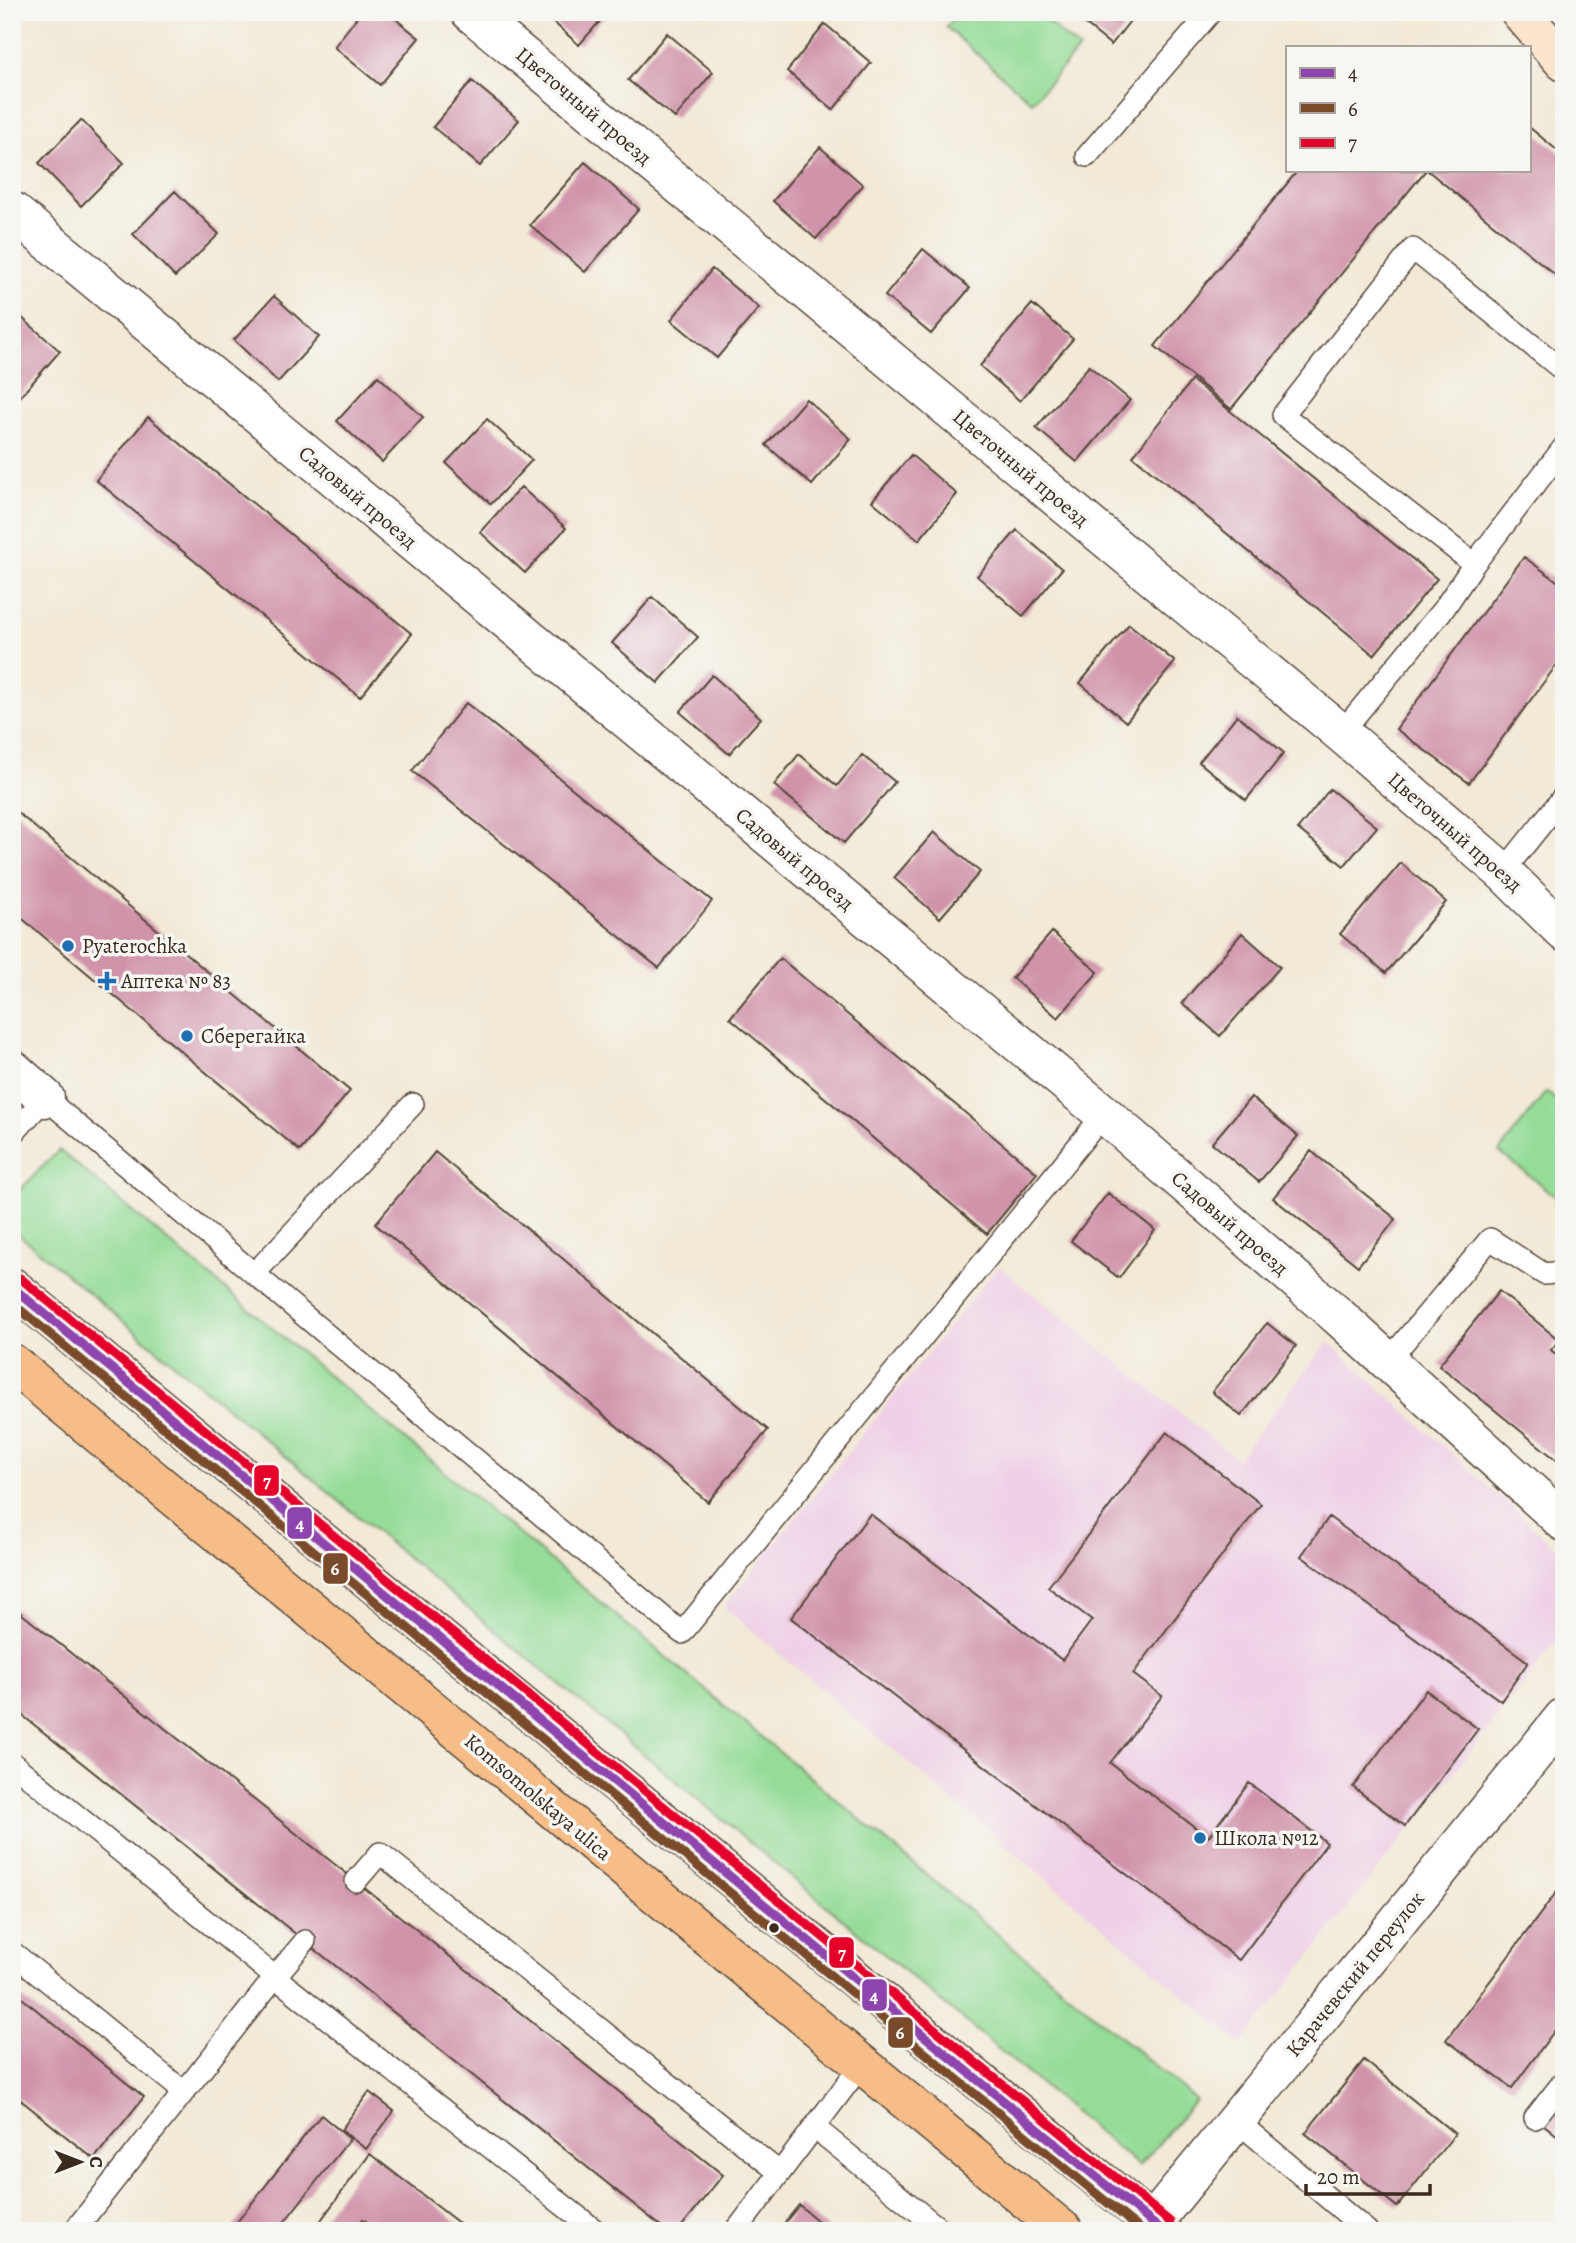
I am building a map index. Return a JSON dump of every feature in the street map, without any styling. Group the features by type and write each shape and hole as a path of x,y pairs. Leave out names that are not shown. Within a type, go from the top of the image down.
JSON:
{"main road":[{"path":"12,1287 1153,2228"},
{"name":"Komsomolskaya ulica","path":"12,1363 1064,2231"}],"street":[{"name":"Цветочный проезд","path":"470,12 1341,733 1503,872 1564,932"},
{"path":"1520,12 1564,62"},
{"name":"Садовый проезд","path":"12,211 1104,1114 1388,1361 1564,1522"},
{"path":"12,1069 45,1098"},
{"name":"Карачевский переулок","path":"1153,2228 1564,1717"}],"lane":[{"path":"1087,156 1211,12"},
{"path":"1474,564 1283,415 1413,248 1564,371"},
{"path":"1341,733 1445,607 1474,564 1561,458"},
{"path":"1503,872 1564,796"},
{"path":"12,1135 45,1098 682,1633 1104,1114"},
{"path":"254,1274 413,1104"},
{"path":"1388,1361 1490,1239 1544,1274 1564,1272"},
{"path":"12,1763 275,1977 596,2231"},
{"path":"356,1881 380,1853 780,2173"},
{"path":"74,2231 305,1941"},
{"path":"12,1952 184,2092"},
{"path":"736,2231 862,2064"},
{"path":"1535,2118 1564,2081"},
{"path":"1237,2121 1367,2231"},
{"path":"814,2127 943,2231"}],"shaded area":[{"name":"Школа №12","path":"998,1266 1237,1459 1328,1342 1564,1555 1564,1632 1241,2044 724,1607"}],"green space":[{"path":"960,12 1036,12 1079,49 1032,102 946,27"},
{"path":"1546,1092 1564,1106 1564,1203 1499,1152"},
{"path":"59,1150 1196,2100 1139,2166 12,1229 12,1198"}],"building":[{"path":"361,12 387,12 419,38 380,85 334,47"},
{"path":"542,12 608,12 579,45"},
{"path":"1070,12 1137,12 1111,45"},
{"path":"825,24 871,63 833,110 787,71"},
{"path":"667,33 713,72 675,118 628,80"},
{"path":"472,81 519,120 480,166 433,127"},
{"path":"81,120 124,163 81,206 39,163"},
{"path":"1530,128 1564,156 1564,282 1429,172 1530,172"},
{"path":"820,147 863,185 816,239 773,201"},
{"path":"585,162 639,209 585,272 530,225"},
{"path":"1296,172 1424,172 1231,409 1155,346"},
{"path":"175,191 219,234 175,277 133,234"},
{"path":"923,249 970,288 931,334 885,296"},
{"path":"712,269 759,308 717,358 671,320"},
{"path":"274,296 319,337 278,382 234,340"},
{"path":"1032,304 1073,339 1020,401 980,366"},
{"path":"12,309 60,351 12,406"},
{"path":"1089,366 1130,400 1077,462 1036,428"},
{"path":"378,376 423,417 382,462 337,421"},
{"path":"1192,380 1437,579 1374,655 1133,456"},
{"path":"806,399 851,439 812,485 766,445"},
{"path":"148,417 412,634 360,697 96,480"},
{"path":"487,419 532,460 491,504 446,463"},
{"path":"911,455 957,494 919,540 872,501"},
{"path":"521,487 566,528 525,573 480,532"},
{"path":"1017,530 1062,569 1023,616 977,576"},
{"path":"1524,557 1564,586 1564,655 1469,783 1396,729"},
{"path":"652,597 698,637 658,683 612,643"},
{"path":"1129,624 1175,662 1126,722 1080,683"},
{"path":"712,675 761,718 729,754 680,712"},
{"path":"466,703 712,901 659,968 412,771"},
{"path":"1237,715 1284,753 1246,800 1199,762"},
{"path":"799,754 837,786 862,755 895,782 844,843 774,785"},
{"path":"1330,789 1377,827 1344,866 1298,829"},
{"path":"12,808 350,1091 300,1151 12,910"},
{"path":"934,832 980,872 940,918 894,878"},
{"path":"1401,863 1446,902 1386,973 1340,934"},
{"path":"1052,932 1098,972 1058,1018 1012,978"},
{"path":"1242,933 1280,967 1220,1036 1182,1003"},
{"path":"780,958 1037,1173 987,1234 730,1018"},
{"path":"1251,1097 1298,1136 1259,1182 1212,1143"},
{"path":"1311,1151 1396,1219 1358,1266 1273,1198"},
{"path":"435,1152 768,1430 708,1502 375,1224"},
{"path":"1108,1193 1155,1230 1119,1278 1071,1241"},
{"path":"1499,1291 1559,1340 1551,1350 1564,1361 1564,1466 1439,1365"},
{"path":"1267,1323 1296,1346 1241,1416 1212,1392"},
{"path":"1167,1432 1261,1504 1133,1674 1162,1696 1110,1763 1208,1837 1249,1783 1327,1843 1239,1960 791,1618 870,1514 1062,1660 1092,1620 1048,1587"},
{"path":"1329,1517 1528,1662 1501,1701 1301,1556"},
{"path":"12,1606 723,2175 678,2231 667,2231 12,1707"},
{"path":"1426,1690 1478,1729 1405,1826 1353,1787"},
{"path":"1564,1882 1564,2018 1512,2088 1446,2040"},
{"path":"12,1990 144,2097 94,2159 12,2093"},
{"path":"1364,2060 1455,2134 1397,2207 1305,2133"},
{"path":"1564,2086 1564,2141 1538,2120"},
{"path":"369,2092 394,2111 366,2149 341,2130"},
{"path":"321,2115 350,2139 277,2231 230,2231"},
{"path":"370,2154 469,2231 378,2231 363,2219 354,2231 313,2231"},
{"path":"799,2205 830,2231 778,2231"}],"transit line":[{"name":"7","path":"20,1278 1170,2222"},
{"name":"4","path":"12,1287 1162,2231"},
{"name":"6","path":"12,1303 1142,2231"}],"place":[{"name":"Pyaterochka","path":"68,946"},
{"name":"Аптека № 83","path":"107,981"},
{"name":"Сберегайка","path":"187,1036"},
{"name":"Школа №12","path":"1200,1838"}]}
